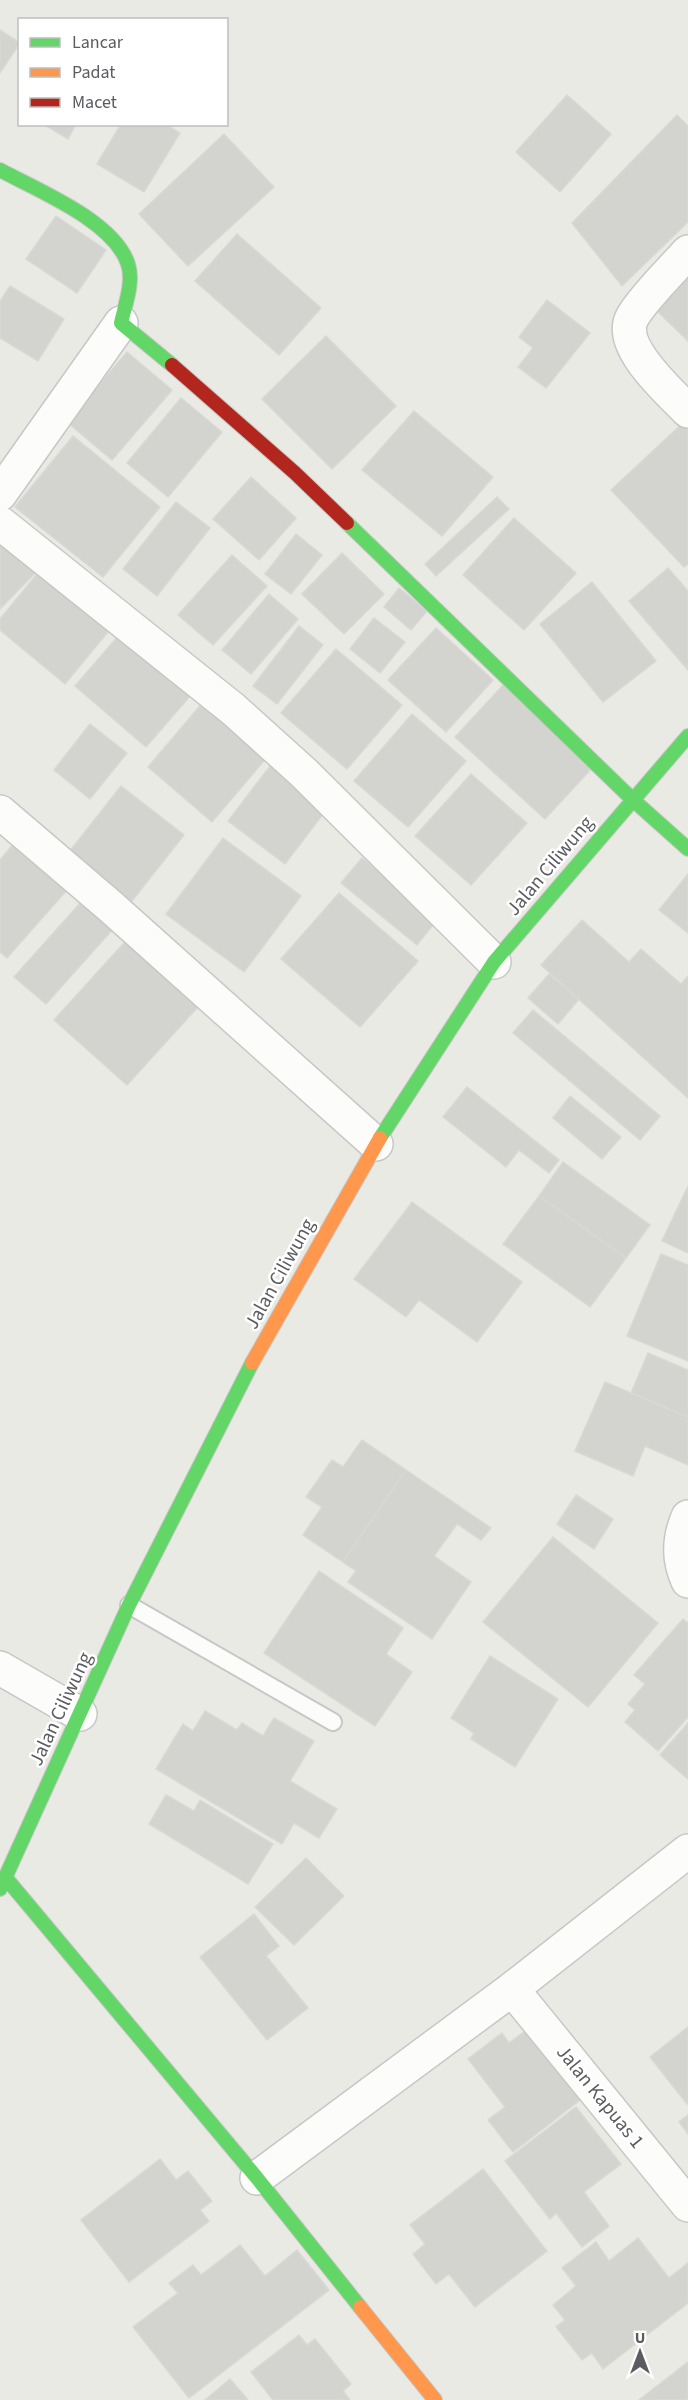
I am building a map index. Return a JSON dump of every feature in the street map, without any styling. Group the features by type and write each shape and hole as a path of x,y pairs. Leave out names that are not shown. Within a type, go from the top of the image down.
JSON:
{"street":[{"path":"0,170 101,227 122,248 129,265 127,296 121,323 0,494"},
{"path":"688,252 631,318 630,339 640,359 688,411"},
{"path":"121,323 295,473 632,799 688,849"},
{"path":"0,523 233,709 304,773 494,962"},
{"name":"Jalan Ciliwung","path":"2,1883 129,1605 249,1369 376,1144 494,962 688,736"},
{"path":"0,812 110,906 376,1144"},
{"path":"688,1517 683,1529 680,1564 688,1581"},
{"path":"0,1668 80,1714"},
{"path":"257,2178 512,1989 688,1851"},
{"path":"2,1883 257,2178 435,2400"},
{"name":"Jalan Kapuas 1","path":"512,1989 688,2205"}],"lane":[{"path":"129,1605 333,1722"}],"building":[{"path":"0,30 18,42 18,46 0,73"},
{"path":"567,95 611,134 560,192 516,152"},
{"path":"677,115 688,126 688,222 622,286 572,223"},
{"path":"46,126 75,126 68,139"},
{"path":"120,126 168,126 180,133 144,192 97,164"},
{"path":"224,134 274,187 188,266 139,214"},
{"path":"56,216 106,250 77,293 26,259"},
{"path":"237,234 321,308 279,355 195,281"},
{"path":"688,272 688,341 654,308"},
{"path":"10,286 64,319 38,361 0,338 0,301"},
{"path":"547,300 590,333 546,388 518,367 533,348 519,337"},
{"path":"326,336 396,406 332,469 262,399"},
{"path":"127,352 172,390 112,460 67,422"},
{"path":"181,398 222,432 168,497 127,463"},
{"path":"414,411 493,477 442,536 362,470"},
{"path":"686,420 688,422 688,564 684,567 611,490"},
{"path":"73,436 160,507 103,577 15,507"},
{"path":"251,477 296,518 259,560 213,519"},
{"path":"497,497 509,509 436,576 425,564"},
{"path":"176,502 210,528 157,596 123,569"},
{"path":"514,518 576,573 524,630 463,575"},
{"path":"11,534 43,565 0,609 0,545"},
{"path":"296,534 322,555 291,594 265,574"},
{"path":"342,553 384,594 344,634 302,594"},
{"path":"232,555 267,586 213,645 178,615"},
{"path":"46,563 117,621 65,684 0,630 0,619"},
{"path":"668,568 688,591 688,670 629,601"},
{"path":"592,582 656,661 603,702 540,624"},
{"path":"399,588 427,611 411,630 384,607"},
{"path":"269,594 298,619 251,674 222,650"},
{"path":"374,618 405,642 380,673 350,649"},
{"path":"299,626 323,645 277,704 253,686"},
{"path":"126,627 197,688 146,747 75,686"},
{"path":"436,628 493,680 446,732 388,680"},
{"path":"336,649 402,705 347,769 281,713"},
{"path":"504,684 594,766 545,819 455,737"},
{"path":"204,701 269,755 212,822 148,767"},
{"path":"412,714 466,761 408,827 354,781"},
{"path":"90,724 127,753 90,799 54,770"},
{"path":"270,766 327,809 285,864 228,821"},
{"path":"471,774 527,823 471,885 415,836"},
{"path":"121,786 184,835 132,901 69,852"},
{"path":"20,836 74,882 7,958 0,952 0,860"},
{"path":"223,838 301,896 244,972 166,914"},
{"path":"362,858 437,920 417,945 341,883"},
{"path":"688,874 688,933 659,910"},
{"path":"90,892 121,920 46,1004 14,977"},
{"path":"339,893 418,961 360,1027 281,959"},
{"path":"582,920 629,962 641,949 681,984 688,976 688,1098 541,965"},
{"path":"133,933 206,998 127,1085 54,1020"},
{"path":"549,974 579,999 558,1024 528,998"},
{"path":"533,1010 660,1116 640,1140 513,1033"},
{"path":"467,1087 559,1160 549,1173 519,1150 506,1167 443,1117"},
{"path":"570,1096 621,1137 602,1159 553,1118"},
{"path":"563,1162 650,1225 626,1258 539,1196"},
{"path":"688,1186 688,1253 662,1241"},
{"path":"539,1196 626,1258 590,1307 503,1244"},
{"path":"412,1202 522,1282 477,1342 419,1300 406,1317 354,1279"},
{"path":"661,1254 688,1265 688,1361 627,1336"},
{"path":"648,1353 688,1370 688,1417 631,1393"},
{"path":"605,1382 688,1417 688,1465 645,1446 633,1476 575,1451"},
{"path":"362,1440 406,1470 343,1562 303,1535 322,1507 306,1497 332,1460 343,1467"},
{"path":"406,1470 491,1528 481,1540 457,1524 434,1556 471,1582 432,1639 348,1582 356,1571 343,1562"},
{"path":"576,1495 613,1519 594,1549 557,1524"},
{"path":"553,1537 658,1623 588,1707 483,1622"},
{"path":"319,1571 403,1628 386,1654 412,1672 375,1726 264,1653"},
{"path":"683,1619 688,1623 688,1717 658,1751 625,1722 635,1710 628,1704 645,1684 634,1675"},
{"path":"490,1656 558,1699 515,1767 471,1739 474,1733 451,1718"},
{"path":"205,1711 237,1730 242,1723 263,1736 274,1718 314,1741 290,1781 337,1809 319,1838 294,1823 282,1844 156,1769 183,1724 193,1731"},
{"path":"688,1723 688,1779 660,1755"},
{"path":"166,1795 194,1811 200,1800 273,1844 248,1884 149,1824"},
{"path":"306,1858 344,1896 294,1945 255,1907"},
{"path":"254,1914 279,1946 266,1956 308,2008 267,2040 200,1957"},
{"path":"688,2027 688,2104 687,2104 650,2057"},
{"path":"525,2031 555,2069 564,2061 589,2093 513,2152 488,2120 505,2107 468,2059 502,2033 509,2043"},
{"path":"576,2107 621,2164 584,2192 609,2226 582,2247 556,2213 550,2219 505,2161"},
{"path":"688,2115 688,2134 679,2122"},
{"path":"160,2159 176,2180 188,2171 212,2201 200,2210 209,2221 129,2282 81,2220"},
{"path":"483,2169 547,2251 475,2307 449,2274 436,2284 413,2254 425,2244 410,2225"},
{"path":"638,2238 669,2278 688,2263 688,2303 603,2369 592,2353 582,2360 556,2327 565,2320 553,2305 576,2286 562,2268 596,2242 609,2261"},
{"path":"240,2245 265,2276 297,2250 329,2290 189,2398 133,2327 178,2293 169,2283 193,2265 201,2275"},
{"path":"299,2335 307,2345 315,2339 351,2384 343,2391 350,2400 273,2400 251,2372"},
{"path":"688,2362 688,2400 639,2400"},
{"path":"230,2379 248,2400 205,2400"}],"traffic: fast":[{"path":"0,170 73,208 107,234 120,248 130,271 128,294 121,323 172,365"},
{"path":"347,523 632,799 688,849"},
{"path":"380,1138 494,962 688,736"},
{"path":"0,1889 129,1605 252,1363"},
{"path":"5,1877 257,2178 360,2307"}],"traffic: slow":[{"path":"252,1363 380,1138"},
{"path":"360,2307 435,2400"}],"traffic: jam":[{"path":"172,365 295,473 347,523"}]}
